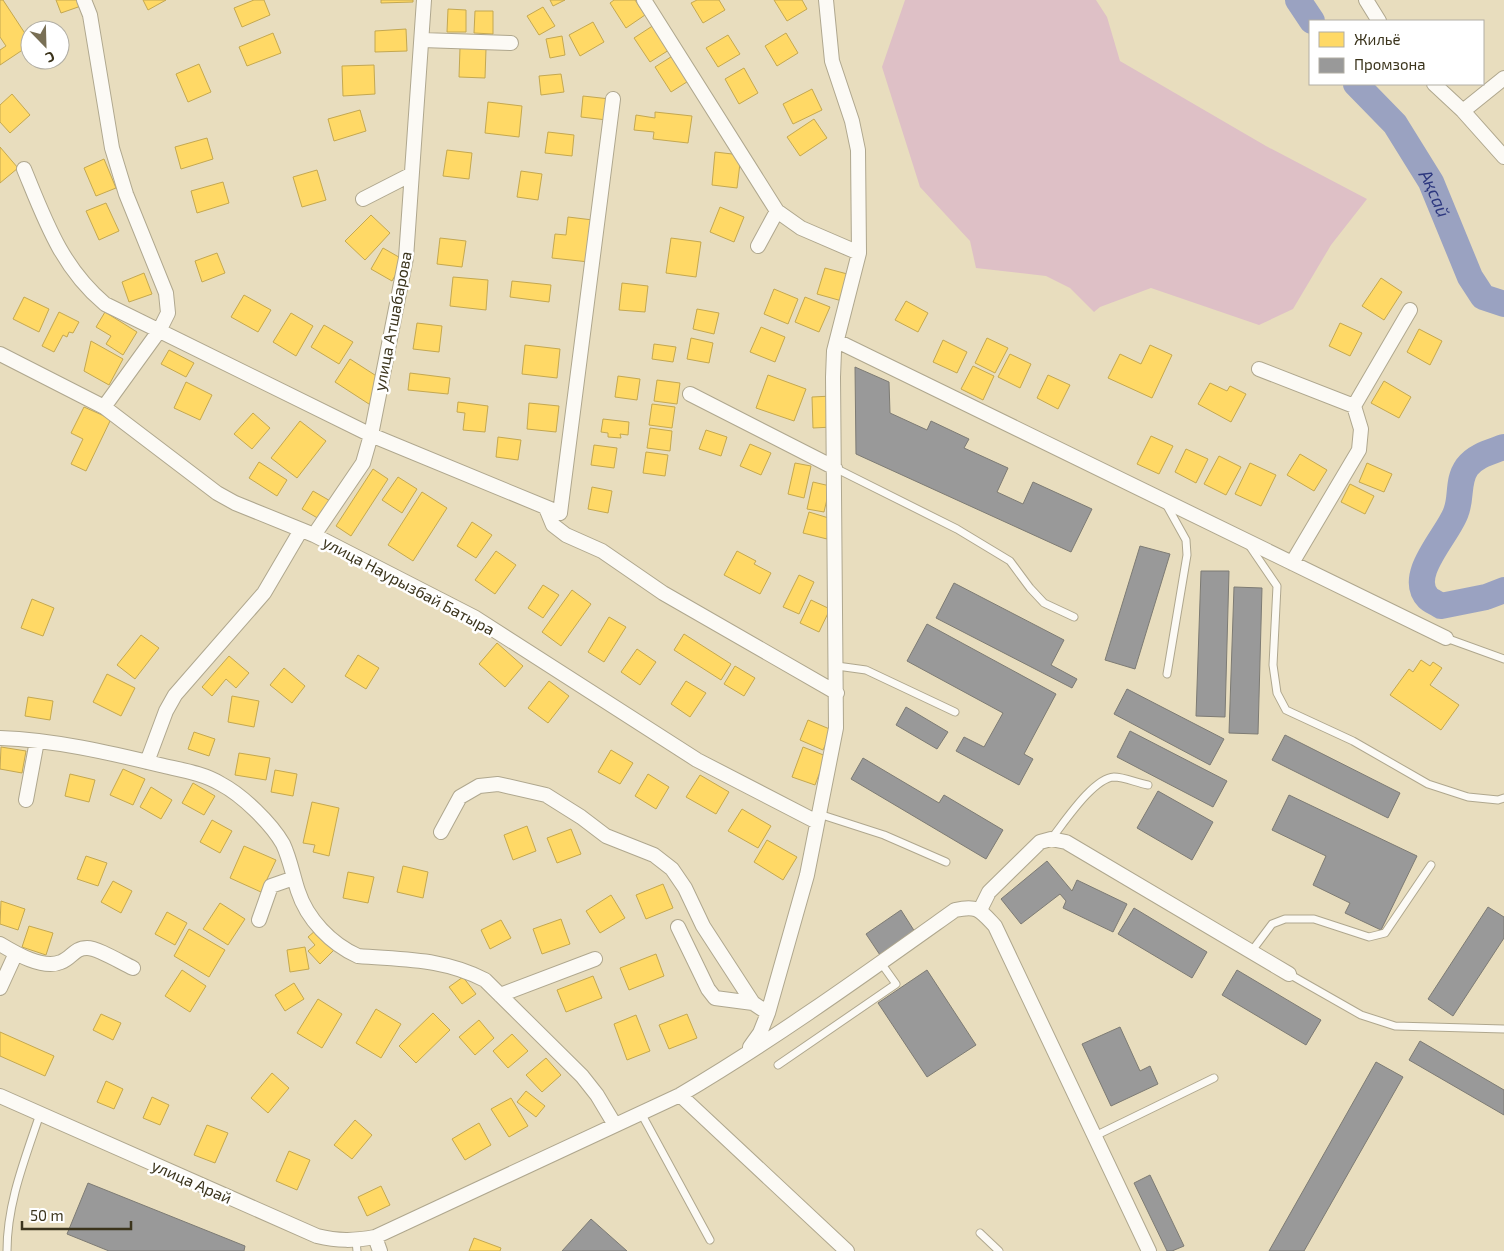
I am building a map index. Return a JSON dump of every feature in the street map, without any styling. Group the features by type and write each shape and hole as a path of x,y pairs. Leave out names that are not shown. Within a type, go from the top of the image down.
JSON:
{"street":[{"path":"84,0 90,15 112,148 126,194 166,293 168,313 159,331 104,407"},
{"name":"улица Атшабарова","path":"146,762 166,711 175,695 264,593 308,532 363,464 371,434 406,258 410,175 424,0"},
{"path":"644,0 777,211 801,228 859,253"},
{"path":"746,1053 760,1033 768,1013 807,875 836,728 837,666 833,377 837,341 859,253 858,150 852,121 832,61 826,0"},
{"path":"1366,0 1378,20"},
{"path":"422,40 511,43"},
{"path":"1463,110 1504,78"},
{"path":"1435,85 1463,110 1504,157"},
{"path":"24,169 55,243 88,290 105,304 371,434 560,513 613,99"},
{"path":"363,199 410,175"},
{"path":"758,246 777,211"},
{"path":"1292,563 1359,450 1361,429 1354,406 1410,310"},
{"path":"837,341 1446,638"},
{"name":"улица Наурызбай Батыра","path":"0,354 104,407 217,493 235,503 308,532 474,617 697,760 818,818"},
{"path":"1259,369 1354,406"},
{"path":"690,394 835,468"},
{"path":"546,508 553,525 566,535 602,551 663,593 837,693"},
{"path":"0,738 37,741 108,752 206,776 223,784 253,808 282,843 306,910 320,928 345,950 358,956 442,963 466,970 485,980 582,1076 597,1095 615,1125"},
{"path":"26,800 37,741"},
{"path":"440,832 460,797 479,786 498,784 546,795 581,816 606,836 654,855 672,869 685,888 703,926 753,1003 768,1013"},
{"path":"1149,1251 996,926 980,910 989,892 1040,842 1051,838 1066,842 1289,974"},
{"path":"259,920 271,886 294,878"},
{"name":"улица Арай","path":"0,1096 317,1236 357,1246 680,1094 746,1053 881,963 955,910 969,907 980,910"},
{"path":"678,927 708,989 715,998 753,1003"},
{"path":"0,944 16,953 50,965 62,962 77,949 89,948 133,968"},
{"path":"0,988 16,953"},
{"path":"500,995 595,959"},
{"path":"680,1094 847,1251"},
{"path":"375,1237 380,1251"}],"lane":[{"path":"835,468 957,529 1010,561 1044,603 1074,617"},
{"path":"1165,501 1186,540 1187,556 1167,674"},
{"path":"1245,540 1277,586 1273,665 1277,693 1286,710 1353,741 1428,784 1468,797 1498,800 1504,798"},
{"path":"1446,638 1504,659"},
{"path":"837,666 866,670 955,712"},
{"path":"1051,838 1073,810 1100,781 1114,778 1148,786"},
{"path":"818,818 884,835 946,862"},
{"path":"1251,952 1272,924 1285,919 1314,919 1368,937 1385,932 1431,865"},
{"path":"778,1065 896,984 881,963"},
{"path":"1289,974 1360,1014 1395,1026 1504,1029"},
{"path":"1095,1136 1214,1078"},
{"path":"641,1113 710,1240"},
{"path":"7,1251 7,1229 18,1177 40,1114"},
{"path":"980,1233 999,1251"}],"shaded area":[{"path":"905,0 1096,0 1107,17 1120,61 1266,146 1367,199 1331,245 1293,309 1259,325 1151,288 1100,307 1094,312 1070,288 1046,276 976,268 970,241 920,187 882,67"}],"building: Жильё":[{"path":"0,0 3,0 20,26 20,52 0,65 0,50 6,46 0,37"},
{"path":"56,0 79,0 81,6 61,13"},
{"path":"143,0 166,0 148,10"},
{"path":"254,0 264,0 270,15 242,27 234,8"},
{"path":"381,0 413,0 413,2 381,3"},
{"path":"550,0 565,0 553,6"},
{"path":"614,0 635,0 645,15 626,28 610,3"},
{"path":"697,0 719,0 725,10 703,23 691,3"},
{"path":"774,0 802,0 807,9 787,21"},
{"path":"543,7 555,26 539,35 527,16"},
{"path":"448,9 466,10 466,32 447,32"},
{"path":"475,11 493,11 493,34 474,33"},
{"path":"593,22 604,42 580,56 569,35"},
{"path":"654,25 669,50 650,62 634,38"},
{"path":"406,29 407,51 375,52 375,31"},
{"path":"273,33 281,53 247,66 239,47"},
{"path":"786,33 798,53 777,66 765,46"},
{"path":"728,35 740,54 718,67 706,48"},
{"path":"562,36 565,55 550,58 546,39"},
{"path":"460,48 486,49 485,78 459,77"},
{"path":"674,55 690,80 671,92 655,67"},
{"path":"199,64 211,92 188,102 176,74"},
{"path":"374,65 375,94 343,96 342,66"},
{"path":"744,68 758,93 739,104 725,79"},
{"path":"561,74 564,92 541,95 539,76"},
{"path":"812,89 822,110 793,124 783,104"},
{"path":"12,94 30,115 10,133 0,122 0,105"},
{"path":"583,96 610,99 607,120 581,117"},
{"path":"488,102 522,106 519,137 485,133"},
{"path":"360,110 366,131 334,141 328,119"},
{"path":"655,112 692,116 688,143 653,139 654,132 634,130 636,115 655,118"},
{"path":"814,119 827,138 800,156 787,137"},
{"path":"548,132 574,135 572,156 545,153"},
{"path":"207,138 213,159 181,169 175,147"},
{"path":"0,147 18,168 0,183"},
{"path":"447,150 472,153 469,179 443,176"},
{"path":"715,152 741,155 737,188 712,185"},
{"path":"104,159 116,188 96,196 84,168"},
{"path":"317,170 326,200 302,207 293,177"},
{"path":"521,171 542,174 538,200 517,197"},
{"path":"223,182 229,203 197,213 191,191"},
{"path":"106,203 119,231 99,240 86,211"},
{"path":"720,207 744,217 734,242 710,232"},
{"path":"371,215 390,233 365,260 345,241"},
{"path":"568,217 593,220 589,262 552,258 555,234 566,235"},
{"path":"440,238 466,241 462,267 437,264"},
{"path":"671,238 701,242 696,277 666,273"},
{"path":"383,248 404,260 392,281 371,269"},
{"path":"217,253 225,273 202,282 195,261"},
{"path":"825,268 851,275 842,301 817,294"},
{"path":"144,273 152,294 129,302 122,282"},
{"path":"453,277 488,280 486,310 450,306"},
{"path":"1381,278 1402,292 1384,320 1362,306"},
{"path":"512,281 551,285 549,302 510,297"},
{"path":"622,283 648,286 645,312 619,310"},
{"path":"774,289 798,299 788,324 764,314"},
{"path":"244,295 271,310 258,332 231,317"},
{"path":"24,297 49,309 39,332 13,319"},
{"path":"805,297 830,307 819,332 795,322"},
{"path":"906,301 928,313 918,332 895,320"},
{"path":"697,309 719,313 714,334 693,329"},
{"path":"59,312 79,322 73,333 69,332 67,337 63,335 54,352 42,346"},
{"path":"105,312 137,332 123,355 106,344 111,336 96,327"},
{"path":"291,313 313,326 296,356 273,342"},
{"path":"417,323 442,326 439,352 413,349"},
{"path":"1340,323 1362,333 1350,356 1329,346"},
{"path":"324,325 353,342 339,364 311,347"},
{"path":"761,327 785,337 775,362 750,352"},
{"path":"1419,329 1442,341 1430,365 1407,352"},
{"path":"691,338 713,343 709,363 687,359"},
{"path":"987,338 1008,348 995,373 975,363"},
{"path":"943,340 967,352 957,373 933,362"},
{"path":"91,341 123,359 109,385 84,371"},
{"path":"654,344 676,347 673,362 652,359"},
{"path":"525,345 560,349 557,378 522,374"},
{"path":"1150,345 1172,355 1152,398 1108,378 1120,354 1141,364"},
{"path":"169,350 194,363 186,377 161,364"},
{"path":"1010,354 1031,364 1020,388 998,377"},
{"path":"350,359 378,377 372,406 335,382"},
{"path":"973,366 994,376 983,400 961,389"},
{"path":"410,373 450,378 448,394 408,390"},
{"path":"768,375 806,389 794,421 756,408"},
{"path":"1048,375 1070,385 1058,409 1037,398"},
{"path":"618,376 640,379 637,400 615,397"},
{"path":"657,380 680,383 677,404 654,401"},
{"path":"1384,381 1411,397 1399,418 1371,403"},
{"path":"186,382 212,395 200,420 174,408"},
{"path":"1210,383 1227,391 1230,386 1246,394 1231,422 1198,404"},
{"path":"832,396 833,427 813,428 812,397"},
{"path":"458,402 488,406 485,432 463,430 465,413 457,412"},
{"path":"529,403 559,406 556,432 527,429"},
{"path":"652,404 675,407 672,428 649,425"},
{"path":"84,407 111,419 86,471 71,464 83,439 71,433"},
{"path":"253,413 270,428 252,449 234,434"},
{"path":"603,419 629,422 628,435 620,434 621,438 608,437 608,433 601,432"},
{"path":"300,421 326,441 297,478 271,458"},
{"path":"650,428 672,431 670,451 647,448"},
{"path":"706,430 727,437 721,456 699,449"},
{"path":"1151,436 1173,446 1159,474 1137,464"},
{"path":"498,437 521,440 518,460 496,457"},
{"path":"750,444 771,453 761,475 740,466"},
{"path":"594,445 617,448 614,468 591,465"},
{"path":"1186,449 1208,459 1196,483 1175,472"},
{"path":"646,452 668,455 665,476 643,473"},
{"path":"1300,454 1327,470 1314,491 1287,475"},
{"path":"1219,456 1241,467 1226,495 1204,484"},
{"path":"259,462 287,480 277,496 249,478"},
{"path":"795,463 811,466 804,498 788,494"},
{"path":"1250,463 1276,475 1261,506 1235,494"},
{"path":"1367,463 1392,474 1384,492 1359,482"},
{"path":"373,469 388,479 351,536 336,526"},
{"path":"398,477 417,489 402,513 382,500"},
{"path":"813,482 830,486 824,512 807,509"},
{"path":"1350,484 1374,496 1365,514 1341,502"},
{"path":"592,487 612,491 608,513 588,509"},
{"path":"313,491 332,502 321,520 302,509"},
{"path":"422,492 447,508 413,561 388,545"},
{"path":"809,512 832,519 827,539 803,533"},
{"path":"472,522 492,535 476,558 457,546"},
{"path":"496,551 516,565 495,594 475,580"},
{"path":"737,551 756,561 754,564 771,573 760,594 724,575"},
{"path":"799,575 814,582 799,614 783,607"},
{"path":"543,585 559,595 543,618 528,608"},
{"path":"572,590 591,604 561,646 542,632"},
{"path":"32,599 54,608 43,636 21,628"},
{"path":"811,600 830,609 819,632 800,623"},
{"path":"609,617 626,627 604,662 588,652"},
{"path":"684,634 731,664 721,680 674,650"},
{"path":"141,635 159,648 135,679 117,665"},
{"path":"497,643 523,666 505,687 479,664"},
{"path":"637,649 656,662 640,685 621,672"},
{"path":"358,655 379,668 366,689 345,676"},
{"path":"229,656 249,673 236,688 226,679 212,696 202,687"},
{"path":"1421,660 1430,666 1433,662 1442,668 1430,685 1459,705 1441,730 1390,695 1409,669 1413,672"},
{"path":"735,666 755,678 744,696 724,684"},
{"path":"284,668 305,686 292,703 270,685"},
{"path":"107,674 135,688 121,716 93,702"},
{"path":"549,681 569,696 548,723 528,708"},
{"path":"686,681 706,693 690,717 671,704"},
{"path":"232,696 259,701 254,727 228,722"},
{"path":"28,697 53,701 50,720 25,716"},
{"path":"808,720 832,730 823,750 800,740"},
{"path":"194,732 215,739 209,756 188,749"},
{"path":"1,747 26,751 22,773 0,769"},
{"path":"803,747 826,756 815,785 792,777"},
{"path":"611,750 633,763 620,784 598,772"},
{"path":"239,753 270,758 266,780 235,775"},
{"path":"123,769 145,779 133,805 110,795"},
{"path":"275,770 297,774 293,796 271,792"},
{"path":"70,774 95,780 89,802 65,796"},
{"path":"648,774 669,787 656,809 635,796"},
{"path":"700,775 729,792 716,814 686,797"},
{"path":"193,783 215,796 204,815 182,803"},
{"path":"151,787 172,800 161,819 140,807"},
{"path":"312,802 339,808 329,856 313,852 315,845 303,843"},
{"path":"742,809 771,826 758,848 728,831"},
{"path":"212,820 232,831 220,853 200,842"},
{"path":"527,826 536,851 513,860 504,835"},
{"path":"571,829 581,854 557,863 547,838"},
{"path":"767,840 797,857 783,880 754,862"},
{"path":"244,846 276,860 261,892 230,878"},
{"path":"86,856 107,863 98,886 77,879"},
{"path":"403,866 428,872 423,898 397,892"},
{"path":"348,872 374,877 368,903 343,898"},
{"path":"113,881 132,891 121,913 101,902"},
{"path":"663,884 673,908 646,919 636,895"},
{"path":"611,895 625,918 600,933 586,911"},
{"path":"1,901 25,909 18,930 0,924"},
{"path":"220,903 245,919 228,945 203,929"},
{"path":"167,912 187,923 175,945 155,934"},
{"path":"561,919 570,944 542,954 533,929"},
{"path":"501,920 511,938 490,949 481,930"},
{"path":"29,926 53,933 46,955 22,947"},
{"path":"189,929 225,950 209,977 174,956"},
{"path":"316,930 335,949 320,964 308,951 315,945 308,937"},
{"path":"305,947 309,969 290,972 287,950"},
{"path":"656,954 664,976 629,990 620,968"},
{"path":"182,970 206,986 190,1012 165,996"},
{"path":"593,976 602,998 566,1012 557,990"},
{"path":"463,977 476,994 462,1004 449,987"},
{"path":"294,983 304,999 285,1011 275,995"},
{"path":"318,999 342,1014 322,1048 297,1033"},
{"path":"376,1009 401,1024 381,1058 356,1043"},
{"path":"433,1013 450,1030 416,1063 399,1046"},
{"path":"101,1014 121,1023 113,1040 93,1030"},
{"path":"687,1014 697,1038 669,1049 659,1025"},
{"path":"636,1015 650,1051 627,1060 614,1024"},
{"path":"479,1020 494,1038 475,1055 459,1037"},
{"path":"0,1032 54,1056 45,1076 0,1056"},
{"path":"512,1034 528,1051 508,1068 493,1051"},
{"path":"546,1058 561,1075 542,1092 526,1075"},
{"path":"272,1073 289,1088 268,1113 251,1098"},
{"path":"106,1081 123,1089 114,1109 97,1102"},
{"path":"526,1091 545,1106 536,1117 517,1102"},
{"path":"152,1097 169,1105 160,1125 143,1118"},
{"path":"511,1098 528,1126 509,1137 491,1109"},
{"path":"355,1120 372,1135 352,1159 334,1145"},
{"path":"479,1123 491,1145 465,1160 452,1139"},
{"path":"207,1125 228,1133 215,1163 194,1155"},
{"path":"289,1151 310,1160 297,1190 276,1181"},
{"path":"381,1186 390,1205 367,1216 358,1197"},
{"path":"474,1238 501,1248 500,1251 469,1251"}],"building: Промзона":[{"path":"855,367 889,382 890,413 927,430 931,421 969,439 964,448 1008,468 997,492 1023,504 1033,482 1092,509 1071,552 856,454"},
{"path":"1140,546 1170,554 1135,669 1105,660"},
{"path":"1201,571 1229,571 1225,717 1196,716"},
{"path":"954,583 1064,640 1051,665 1077,679 1072,688 936,618"},
{"path":"1234,587 1262,588 1258,734 1229,733"},
{"path":"927,624 1056,694 1024,754 1033,759 1019,785 956,751 964,737 984,747 1003,713 907,661"},
{"path":"1127,689 1224,739 1210,765 1114,714"},
{"path":"906,707 948,732 937,749 896,725"},
{"path":"1130,731 1227,781 1213,807 1117,757"},
{"path":"1285,735 1400,793 1388,818 1272,760"},
{"path":"863,758 939,803 944,795 1003,830 986,859 851,779"},
{"path":"1158,791 1213,822 1192,860 1137,828"},
{"path":"1289,795 1417,856 1381,930 1345,913 1350,903 1313,885 1326,856 1272,830"},
{"path":"1047,861 1072,891 1077,880 1127,904 1113,932 1063,908 1066,901 1060,894 1021,924 1001,899"},
{"path":"1488,907 1504,917 1504,938 1453,1016 1428,999"},
{"path":"1134,908 1207,952 1192,978 1118,934"},
{"path":"901,910 915,932 880,955 866,934"},
{"path":"927,970 976,1045 927,1077 878,1003"},
{"path":"1237,970 1321,1020 1306,1045 1222,995"},
{"path":"1120,1027 1140,1071 1150,1066 1158,1084 1111,1106 1082,1044"},
{"path":"1420,1041 1504,1090 1504,1115 1409,1060"},
{"path":"1376,1062 1403,1077 1304,1251 1269,1251"},
{"path":"1150,1175 1184,1246 1172,1251 1167,1251 1134,1183"},
{"path":"88,1183 245,1246 244,1251 109,1251 67,1234"},
{"path":"591,1219 627,1251 562,1251"}],"waterway":[{"name":"Ақсай","path":"1298,0 1311,20"},
{"name":"Ақсай","path":"1357,85 1395,124 1431,182 1470,277 1483,297 1504,304"},
{"name":"Ақсай","path":"1504,447 1479,457 1467,467 1462,478 1456,512 1425,566 1422,578 1423,589 1428,598 1441,606 1486,597 1504,590"}]}
